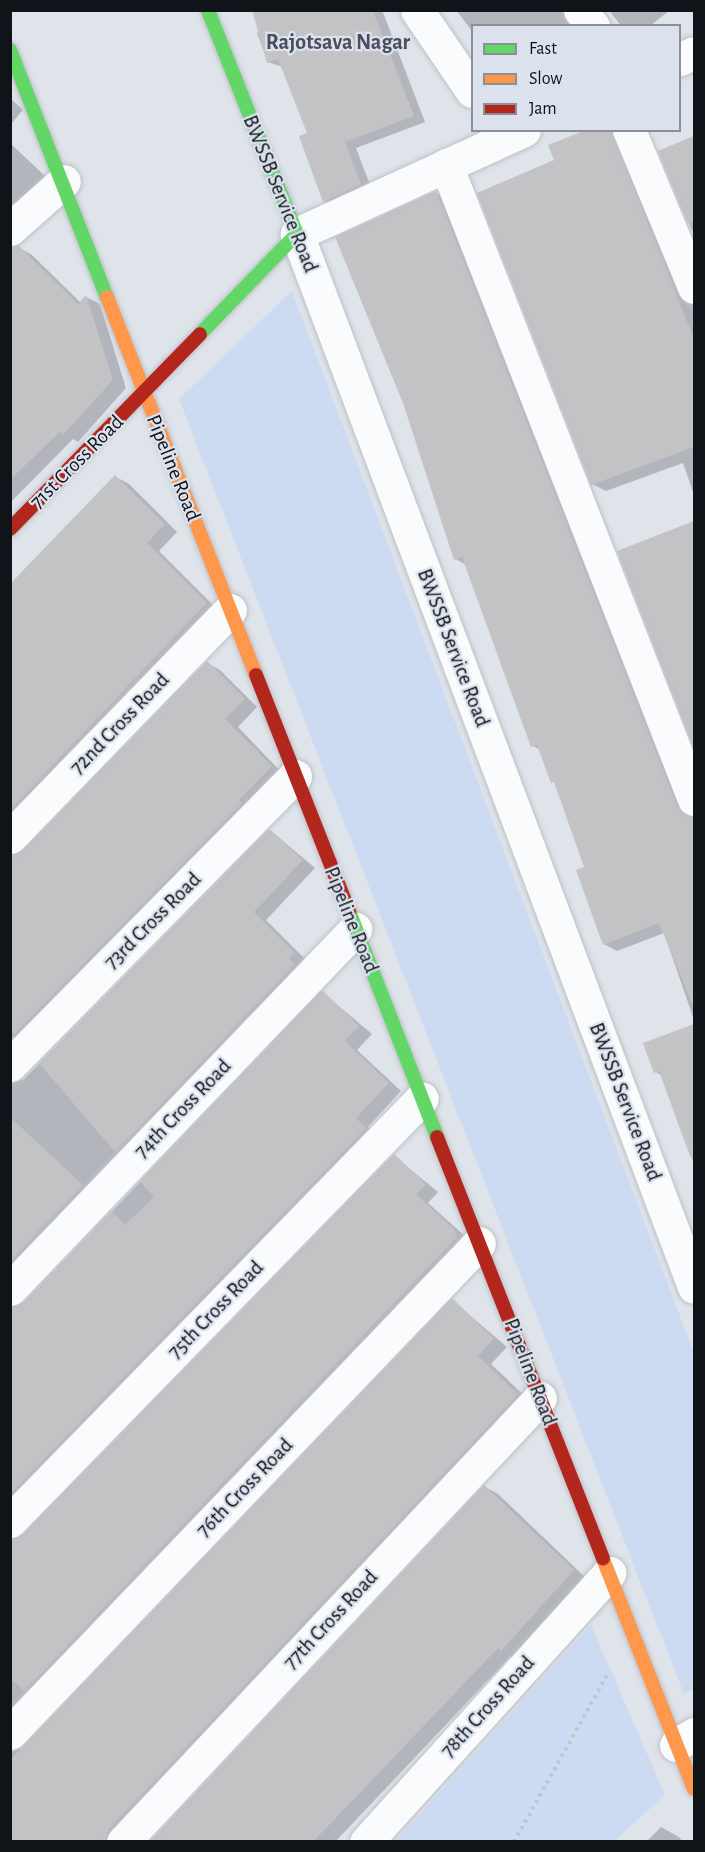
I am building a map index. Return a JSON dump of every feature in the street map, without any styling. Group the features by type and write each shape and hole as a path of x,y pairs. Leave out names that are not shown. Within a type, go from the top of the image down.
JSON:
{"street":[{"name":"BWSSB Service Road","path":"208,10 297,234 694,1287"},
{"path":"417,10 471,90"},
{"path":"580,10 591,24"},
{"name":"Pipeline Road","path":"10,50 64,181 144,394 609,1573 632,1630 685,1740 694,1789"},
{"path":"630,132 694,287"},
{"path":"297,234 510,133"},
{"path":"446,165 694,799"},
{"path":"10,229 64,181"},
{"name":"71st Cross Road","path":"10,529 144,394 297,234"},
{"name":"72nd Cross Road","path":"10,837 230,610"},
{"name":"73rd Cross Road","path":"10,1065 295,776"},
{"name":"74th Cross Road","path":"10,1289 355,928"},
{"name":"75th Cross Road","path":"10,1521 422,1098"},
{"name":"76th Cross Road","path":"10,1733 479,1243"},
{"name":"77th Cross Road","path":"123,1842 540,1398"},
{"name":"78th Cross Road","path":"366,1842 609,1573"}],"path":[{"path":"514,1842 632,1630"}],"shaded area":[{"path":"292,291 694,1353 694,1689 684,1694 179,399"},
{"path":"591,1625 665,1795 614,1841 396,1841"}],"building":[{"path":"252,10 373,10 414,116 345,142 361,184 323,202 299,136 307,133 278,59 267,63"},
{"path":"581,132 612,132 694,339 694,447 591,485 477,193 554,160 548,145"},
{"path":"694,136 694,221 688,224 658,151"},
{"path":"436,191 677,806 683,814 694,817 694,1008 659,923 603,945 576,870 584,867 554,782 551,783 537,745 531,747 462,557 454,560 403,403 335,237"},
{"path":"18,245 78,304 86,295 113,380 63,435 60,432 10,480 10,247"},
{"path":"115,475 165,524 147,543 207,603 10,810 10,584"},
{"path":"694,521 694,749 617,551"},
{"path":"207,661 245,699 225,719 272,766 239,800 242,803 14,1034 10,1030 10,855 23,850"},
{"path":"269,829 303,860 254,912 294,952 289,958 295,964 115,1152 39,1063"},
{"path":"322,990 359,1026 345,1041 389,1083 356,1118 366,1128 10,1494 10,1307 24,1302 111,1211 125,1225 154,1197 140,1181"},
{"path":"694,1024 694,1156 690,1156 659,1071 654,1073 643,1043"},
{"path":"10,1117 83,1185 10,1261"},
{"path":"394,1154 426,1184 416,1194 454,1229 457,1237 24,1691 10,1678 10,1539 23,1534"},
{"path":"452,1298 494,1339 478,1356 518,1394 109,1829 105,1842 10,1842 10,1760"},
{"path":"484,1485 574,1570 501,1651 498,1648 313,1842 149,1842"}],"traffic: fast":[{"path":"200,334 297,234 208,10"},
{"path":"10,50 107,297"},
{"path":"349,911 437,1137"}],"traffic: slow":[{"path":"107,297 256,675"},
{"path":"603,1559 694,1789"}],"traffic: jam":[{"path":"10,529 200,334"},
{"path":"256,675 349,911"},
{"path":"437,1137 603,1559"}],"district":[{"name":"Rajotsava Nagar","path":"338,43"}]}
